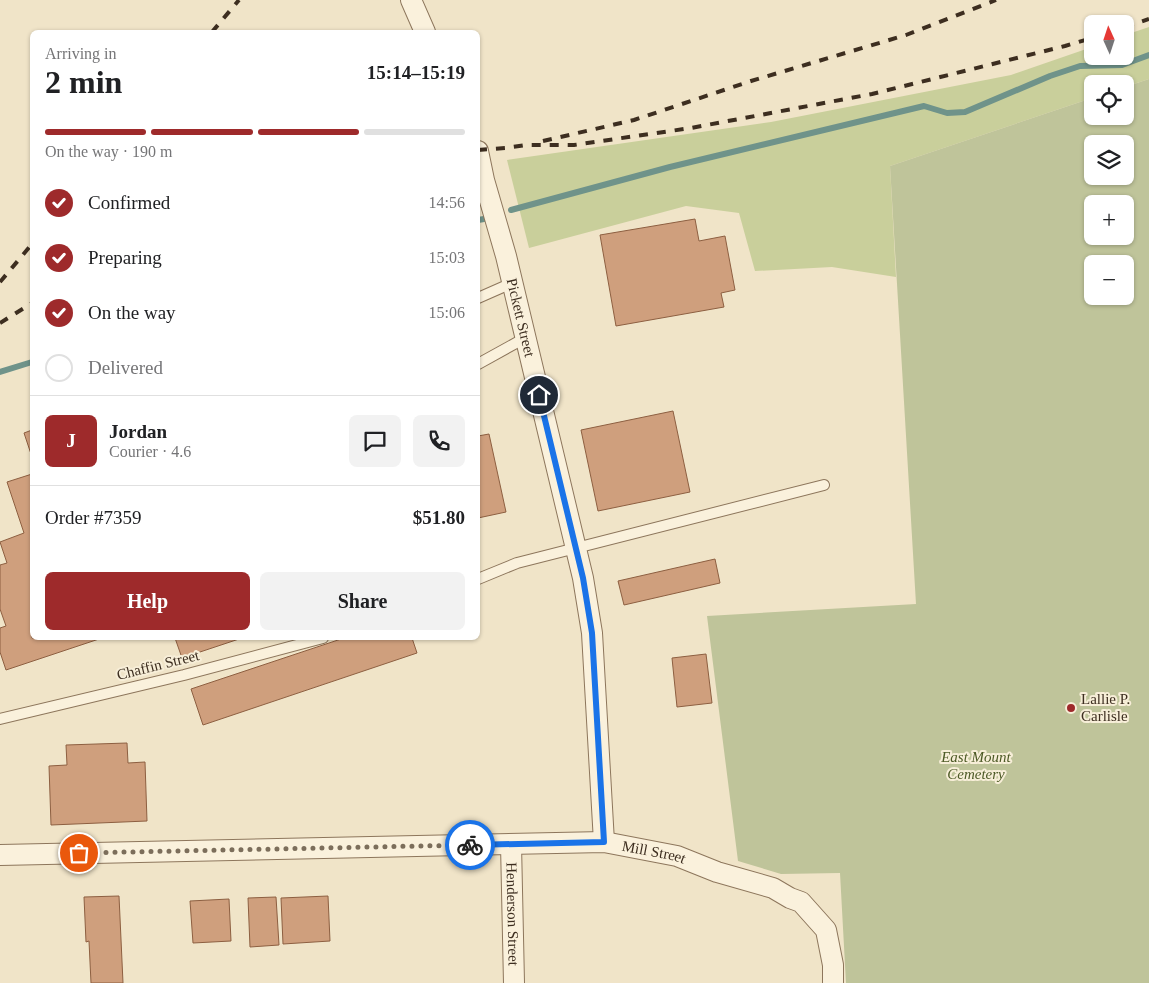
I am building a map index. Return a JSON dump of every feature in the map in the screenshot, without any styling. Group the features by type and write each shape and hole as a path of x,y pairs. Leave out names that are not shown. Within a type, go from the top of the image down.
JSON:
{"street":[{"path":"410,0 425,30"},
{"name":"Pickett Street","path":"480,161 506,256 583,578 592,633 604,842"},
{"name":"Mill Street","path":"0,855 604,842 677,856 716,872 773,888 801,902 826,930 833,965 834,983"},
{"name":"Henderson Street","path":"511,844 514,983"}],"lane":[{"path":"480,297 512,282"},
{"path":"480,363 525,338"},
{"path":"480,578 517,564 576,548 824,485"},
{"name":"Chaffin Street","path":"0,718 184,675 315,640"}],"green space":[{"path":"1149,27 1149,79 1134,84 1134,75 1084,75 1084,101 890,166 896,277 832,267 755,271 739,213 686,206 529,248 507,160 771,122 1011,75 1084,50 1084,65 1134,65 1134,32"},
{"name":"East Mount Cemetery","path":"1149,79 1149,983 846,983 840,873 781,874 738,861 707,616 916,604 890,166 1084,101 1084,125 1134,125 1134,84"}],"building":[{"path":"695,219 699,241 725,236 735,290 721,293 724,307 616,326 600,235"},
{"path":"673,411 690,492 598,511 581,430"},
{"path":"30,431 30,451 24,433"},
{"path":"489,434 506,512 480,518 480,436"},
{"path":"30,475 30,640 96,640 6,670 0,652 0,628 6,626 0,609 0,565 7,563 0,542 24,533 7,482"},
{"path":"715,559 720,583 624,605 618,581"},
{"path":"176,640 236,640 182,658"},
{"path":"338,640 413,640 417,653 203,725 191,689"},
{"path":"706,654 712,703 677,707 672,658"},
{"path":"127,743 128,763 145,762 147,821 51,825 49,766 67,765 66,745"},
{"path":"119,896 123,983 91,983 89,941 86,942 84,897"},
{"path":"328,896 330,941 283,944 281,898"},
{"path":"276,897 279,945 250,947 248,898"},
{"path":"229,899 231,941 193,943 190,901"}],"waterway":[{"path":"511,210 670,167 924,106 947,113 965,112 1050,76 1080,66 1122,65 1149,55"},
{"path":"480,220 484,219"},
{"path":"0,372 30,363"}],"railway":[{"path":"214,30 239,0"},
{"path":"543,141 634,120 751,81 906,35 996,0"},
{"path":"1134,24 1149,19"},
{"path":"480,150 526,145 574,145 691,128 872,94 1084,40"},
{"path":"0,282 30,246"},
{"path":"0,323 30,304"}],"way so far":[{"path":"79,853 470,845"}],"place":[{"name":"Lallie P. Carlisle","path":"1071,708"}],"route":[{"path":"470,845 604,842 592,633 583,578 539,395"}]}
